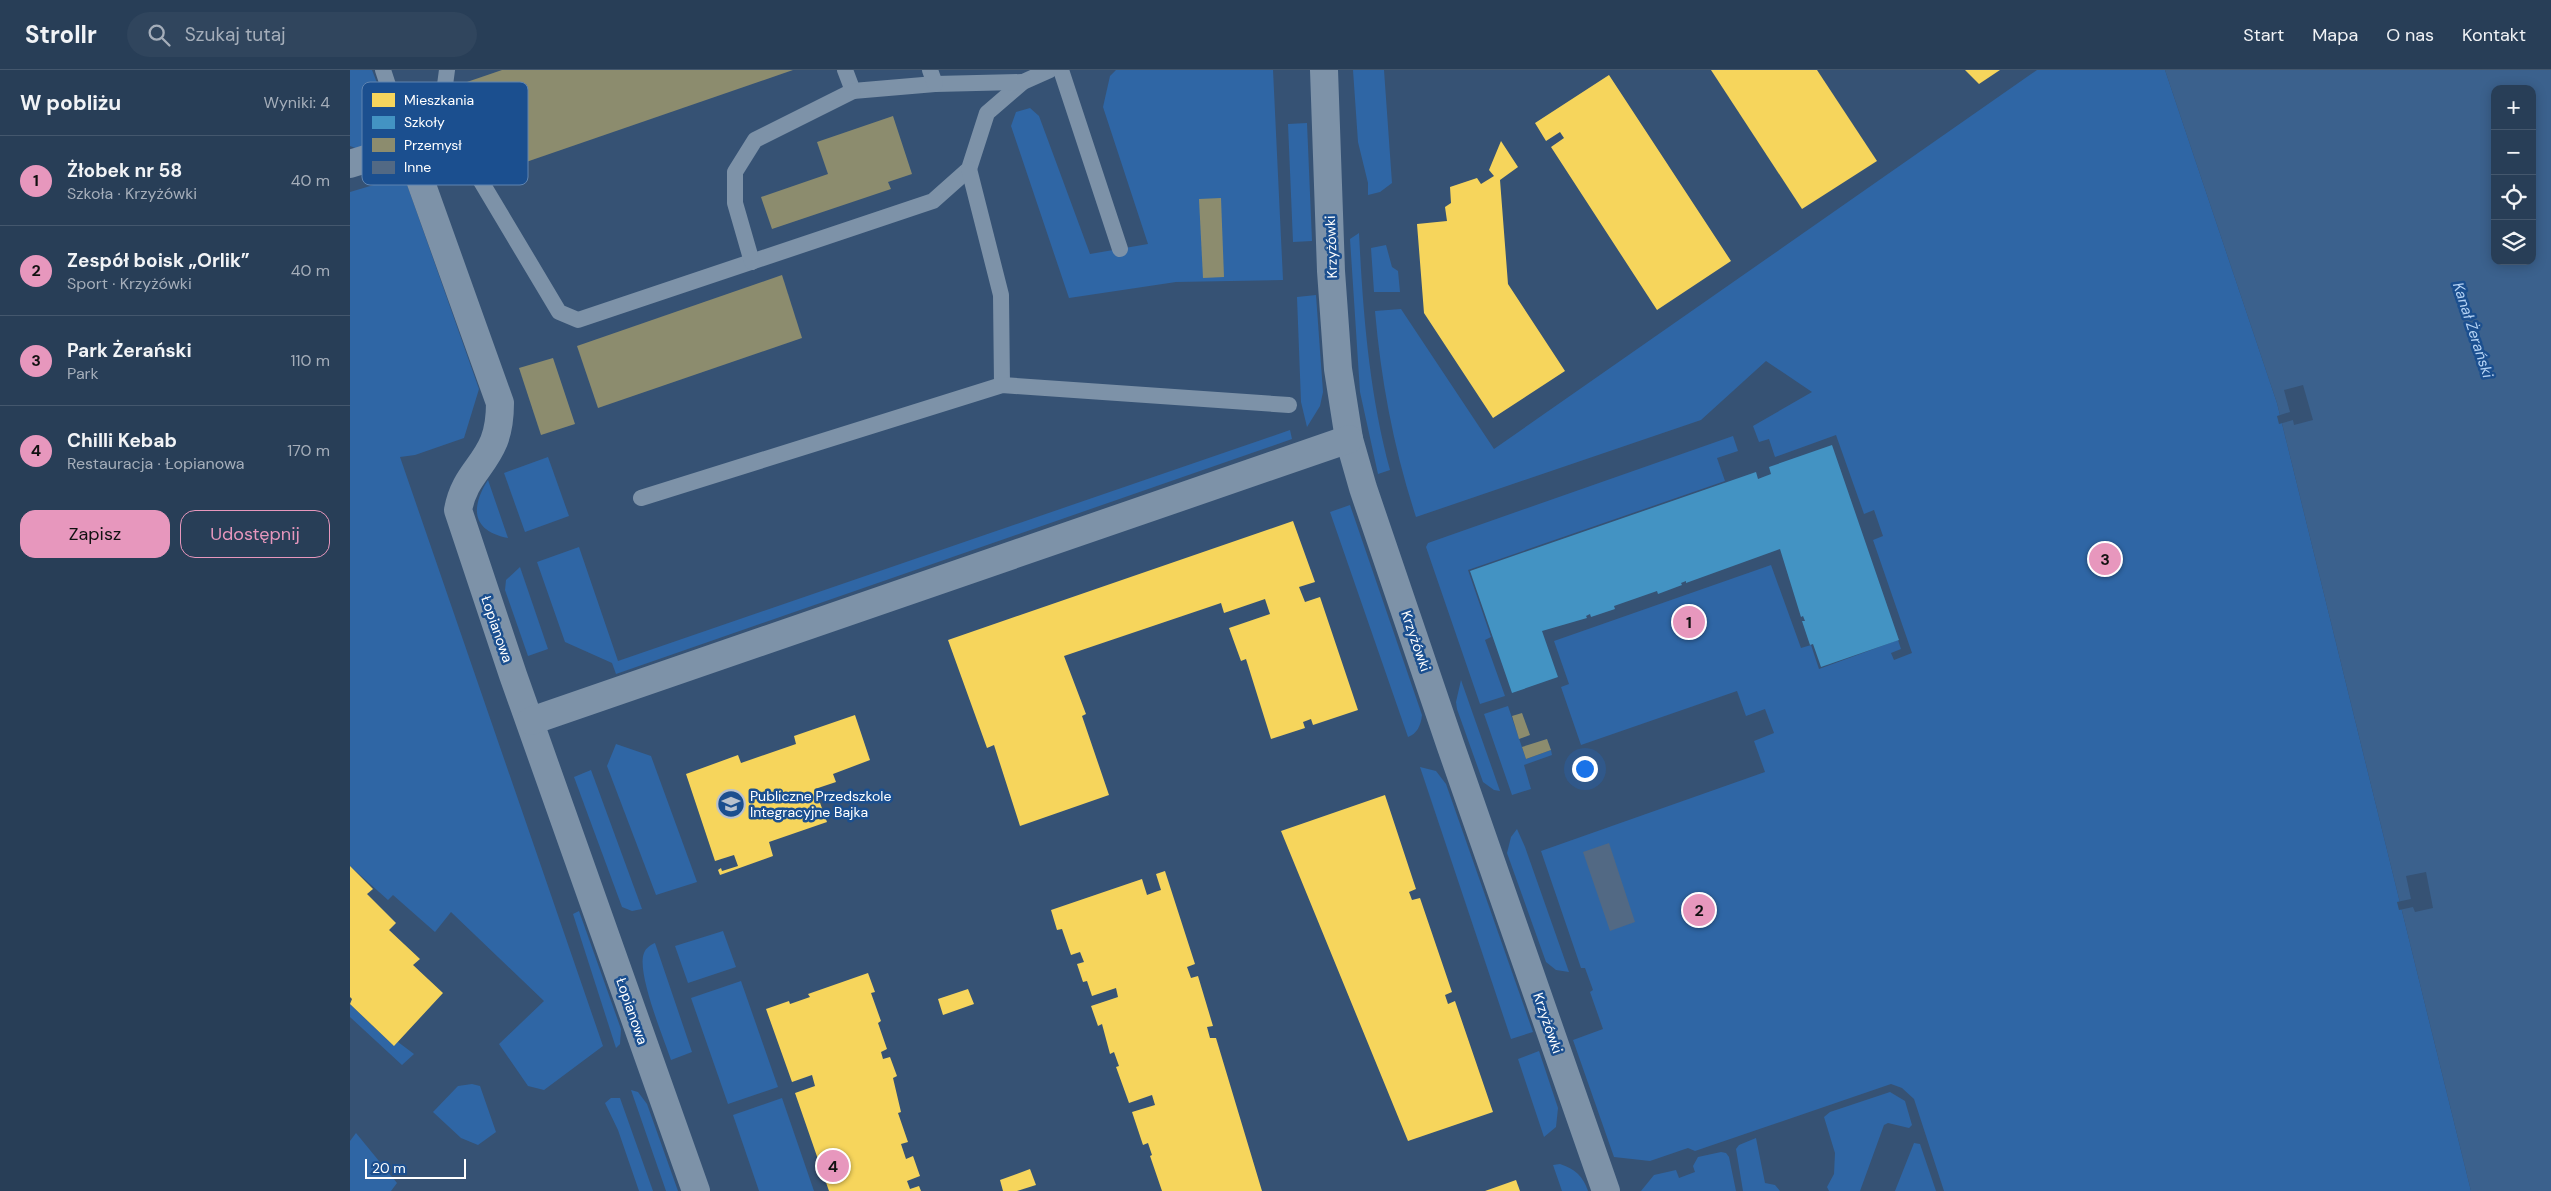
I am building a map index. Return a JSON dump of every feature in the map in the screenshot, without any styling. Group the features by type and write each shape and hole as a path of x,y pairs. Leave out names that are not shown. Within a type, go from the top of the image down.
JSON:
{"street":[{"name":"Krzyżówki","path":"1324,70 1332,281 1338,369 1349,439 1363,488 1606,1191"},
{"path":"350,164 362,160"},
{"name":"Łopianowa","path":"422,185 500,403 499,427 493,443 461,492 458,510 696,1191"},
{"path":"531,721 1349,439"}],"lane":[{"name":"Łopianowa","path":"383,70 387,82"},
{"path":"845,70 853,91"},
{"path":"483,185 559,312 578,320 933,201 969,169 987,113 1023,82 1050,70"},
{"path":"1061,70 1120,249"},
{"path":"752,262 735,203 735,172 755,140 853,91 932,77 1023,82"},
{"path":"969,169 1001,295 1002,384"},
{"path":"640,498 1002,384 1289,405"}],"shaded area":[{"path":"350,70 372,70 377,82 362,82 362,147 358,149 350,146"},
{"path":"1116,70 1273,70 1283,280 1176,282 1069,298 1011,126 1016,112 1030,108 1039,116 1090,254 1148,244 1103,107 1110,76"},
{"path":"1353,70 1384,70 1392,183 1380,192 1368,195 1368,183 1358,142"},
{"path":"2037,70 2165,70 2277,403 2471,1191 1944,1191 1914,1099 1902,1088 1891,1084 1695,1151 1688,1148 1650,1161 1614,1157 1573,1040 1603,1029 1590,992 1593,990 1585,968 1581,968 1541,851 1765,772 1754,741 1774,733 1765,709 1746,716 1737,691 1581,745 1561,687 1569,684 1554,641 1771,565 1801,648 1811,645 1819,669 1898,640 1901,649 1891,653 1894,660 1912,653 1873,540 1883,536 1874,510 1864,514 1836,435 1775,457 1769,439 1759,442 1753,426 1812,392 1766,361 1701,420 1416,517 1395,441 1381,363 1375,311 1401,309 1494,449"},
{"path":"1307,123 1312,241 1293,242 1288,124"},
{"path":"374,185 407,185 479,389 464,438 415,455 400,457 603,1046 544,1090 528,1086 499,1044 544,1001 451,912 435,932 393,895 388,900 350,866 350,192"},
{"path":"1359,233 1368,352 1377,411 1390,470 1378,474 1360,392 1350,239"},
{"path":"1386,245 1392,267 1398,271 1400,292 1374,292 1371,248"},
{"path":"1316,295 1323,392 1320,406 1307,427 1301,402 1297,297"},
{"path":"1290,430 1292,439 616,674 612,663 565,642 537,562 579,547 618,661"},
{"path":"1733,436 1738,451 1717,458 1725,481 1468,570 1491,637 1485,640 1505,696 1480,704 1426,547 1428,543"},
{"path":"548,457 569,516 525,532 504,473"},
{"path":"488,480 508,538 487,530 481,524 478,517 478,500"},
{"path":"1350,505 1422,715 1418,729 1408,737 1330,512"},
{"path":"520,567 548,649 528,656 505,590 506,580"},
{"path":"1461,680 1500,791 1494,790 1483,782 1457,709 1456,702"},
{"path":"1508,706 1526,759 1551,750 1552,755 1524,765 1531,789 1512,795 1484,714"},
{"path":"616,744 651,756 697,882 656,895 607,766"},
{"path":"1420,767 1436,771 1446,784 1533,1032 1511,1039"},
{"path":"591,770 642,909 632,911 622,907 574,777"},
{"path":"1517,829 1569,972 1556,970 1546,962 1507,853 1511,837"},
{"path":"579,911 621,1029 620,1044 616,1048 573,914"},
{"path":"723,931 736,967 688,983 675,946"},
{"path":"655,943 692,1052 671,1060 652,1006 644,975 644,953 648,947"},
{"path":"741,981 778,1087 728,1104 691,998"},
{"path":"350,1004 393,1045 398,1042 414,1054 402,1065 350,1017"},
{"path":"1539,1051 1558,1108 1556,1127 1544,1137 1518,1059"},
{"path":"472,1084 480,1086 496,1132 478,1145 461,1138 433,1112 458,1086"},
{"path":"631,1090 638,1092 647,1104 678,1191 666,1191"},
{"path":"1890,1092 1905,1101 1912,1125 1909,1128 1888,1123 1884,1125 1860,1191 1829,1191 1827,1187 1834,1174 1835,1153 1824,1117 1830,1112"},
{"path":"611,1098 620,1098 653,1191 639,1191 618,1130 605,1103"},
{"path":"782,1098 814,1191 759,1191 733,1115"},
{"path":"356,1133 397,1183 391,1191 350,1191 350,1141"},
{"path":"1756,1138 1765,1183 1775,1185 1780,1191 1743,1191 1736,1149 1739,1145"},
{"path":"1914,1143 1920,1144 1936,1191 1895,1191"},
{"path":"1721,1152 1726,1153 1729,1157 1736,1191 1641,1191 1654,1175 1676,1170 1679,1178 1695,1172 1693,1166 1698,1157"},
{"path":"1560,1164 1578,1174 1584,1181 1588,1191 1562,1191 1553,1165"}],"water":[{"name":"Kanał Żerański","path":"2165,70 2551,70 2551,1191 2471,1191 2277,403"}],"pier":[{"path":"2303,385 2313,420 2294,425 2293,420 2279,424 2277,416 2290,412 2284,390"},
{"path":"2426,872 2433,908 2415,912 2413,907 2399,910 2397,902 2411,899 2406,876"}],"building: Mieszkania":[{"path":"1711,70 1817,70 1877,161 1802,209"},
{"path":"1965,70 2000,70 1979,84"},
{"path":"1609,75 1731,261 1657,310 1551,147 1564,138 1560,132 1546,141 1535,123"},
{"path":"1501,141 1518,167 1500,180 1508,284 1565,371 1493,418 1424,313 1417,224 1447,221 1445,207 1451,203 1450,187 1477,178 1481,184 1494,176 1489,170"},
{"path":"1293,521 1315,582 1299,587 1305,602 1320,597 1358,710 1313,725 1311,719 1303,722 1305,728 1271,739 1246,659 1241,661 1229,628 1270,614 1265,599 1224,613 1221,603 1064,656 1086,714 1082,716 1109,795 1020,826 994,745 987,748 948,640"},
{"path":"855,715 870,760 833,774 836,782 815,789 827,822 769,842 773,856 720,875 718,870 721,868 722,871 738,866 734,855 715,861 686,774 738,755 741,763 796,744 794,736"},
{"path":"1385,795 1416,889 1409,892 1412,900 1420,898 1452,992 1445,995 1448,1004 1455,1001 1493,1112 1408,1141 1281,831"},
{"path":"350,866 373,889 367,894 396,923 389,930 420,959 413,965 443,993 394,1046 350,1004 352,999 350,997"},
{"path":"1165,871 1195,964 1187,967 1191,978 1198,976 1213,1026 1207,1027 1210,1038 1216,1038 1262,1191 1162,1191 1150,1156 1152,1155 1148,1143 1143,1145 1132,1112 1155,1105 1152,1095 1129,1103 1116,1067 1119,1066 1114,1052 1110,1054 1102,1024 1098,1026 1091,1006 1118,997 1116,988 1092,996 1087,981 1083,982 1077,964 1084,962 1080,952 1071,955 1062,929 1057,930 1051,910 1142,879 1147,895 1161,890 1156,874"},
{"path":"868,973 875,992 871,993 881,1021 878,1023 887,1049 881,1052 883,1059 890,1057 897,1076 893,1078 901,1112 898,1113 908,1142 901,1144 906,1159 913,1156 920,1176 907,1181 910,1189 919,1186 921,1191 829,1191 795,1093 815,1086 812,1075 792,1082 766,1009 789,1001 790,1004 810,997 808,994"},
{"path":"968,989 974,1004 943,1015 938,999"},
{"path":"1030,1169 1036,1185 1017,1191 1003,1191 1000,1180"},
{"path":"1516,1180 1520,1191 1485,1191"}],"building: Szkoły":[{"path":"1832,445 1899,640 1821,667 1813,644 1810,645 1802,621 1805,621 1803,616 1801,617 1780,549 1686,583 1686,581 1681,583 1682,585 1658,594 1657,591 1614,606 1615,609 1591,617 1590,614 1586,616 1587,618 1542,631 1558,677 1512,693 1470,571 1756,472 1758,479 1771,474 1769,467"}],"building: Przemysł":[{"path":"502,70 793,70 528,161 528,82 467,82"},
{"path":"893,116 912,174 888,182 891,189 772,229 761,197 828,174 817,142"},
{"path":"1221,198 1224,277 1203,278 1199,199"},
{"path":"782,275 802,338 598,408 577,346"},
{"path":"553,358 575,424 541,435 519,368"},
{"path":"1522,713 1530,735 1519,739 1512,716"},
{"path":"1547,739 1551,750 1526,759 1522,747"}],"building: Inne":[{"path":"1609,843 1635,922 1610,931 1583,852"}],"place":[{"name":"Park Żerański","path":"2105,559"},
{"name":"Żłobek nr 58","path":"1689,622"},
{"name":"Publiczne Przedszkole Integracyjne Bajka","path":"731,804"},
{"name":"Zespół boisk „Orlik”","path":"1699,910"},
{"name":"Chilli Kebab","path":"833,1166"}]}
